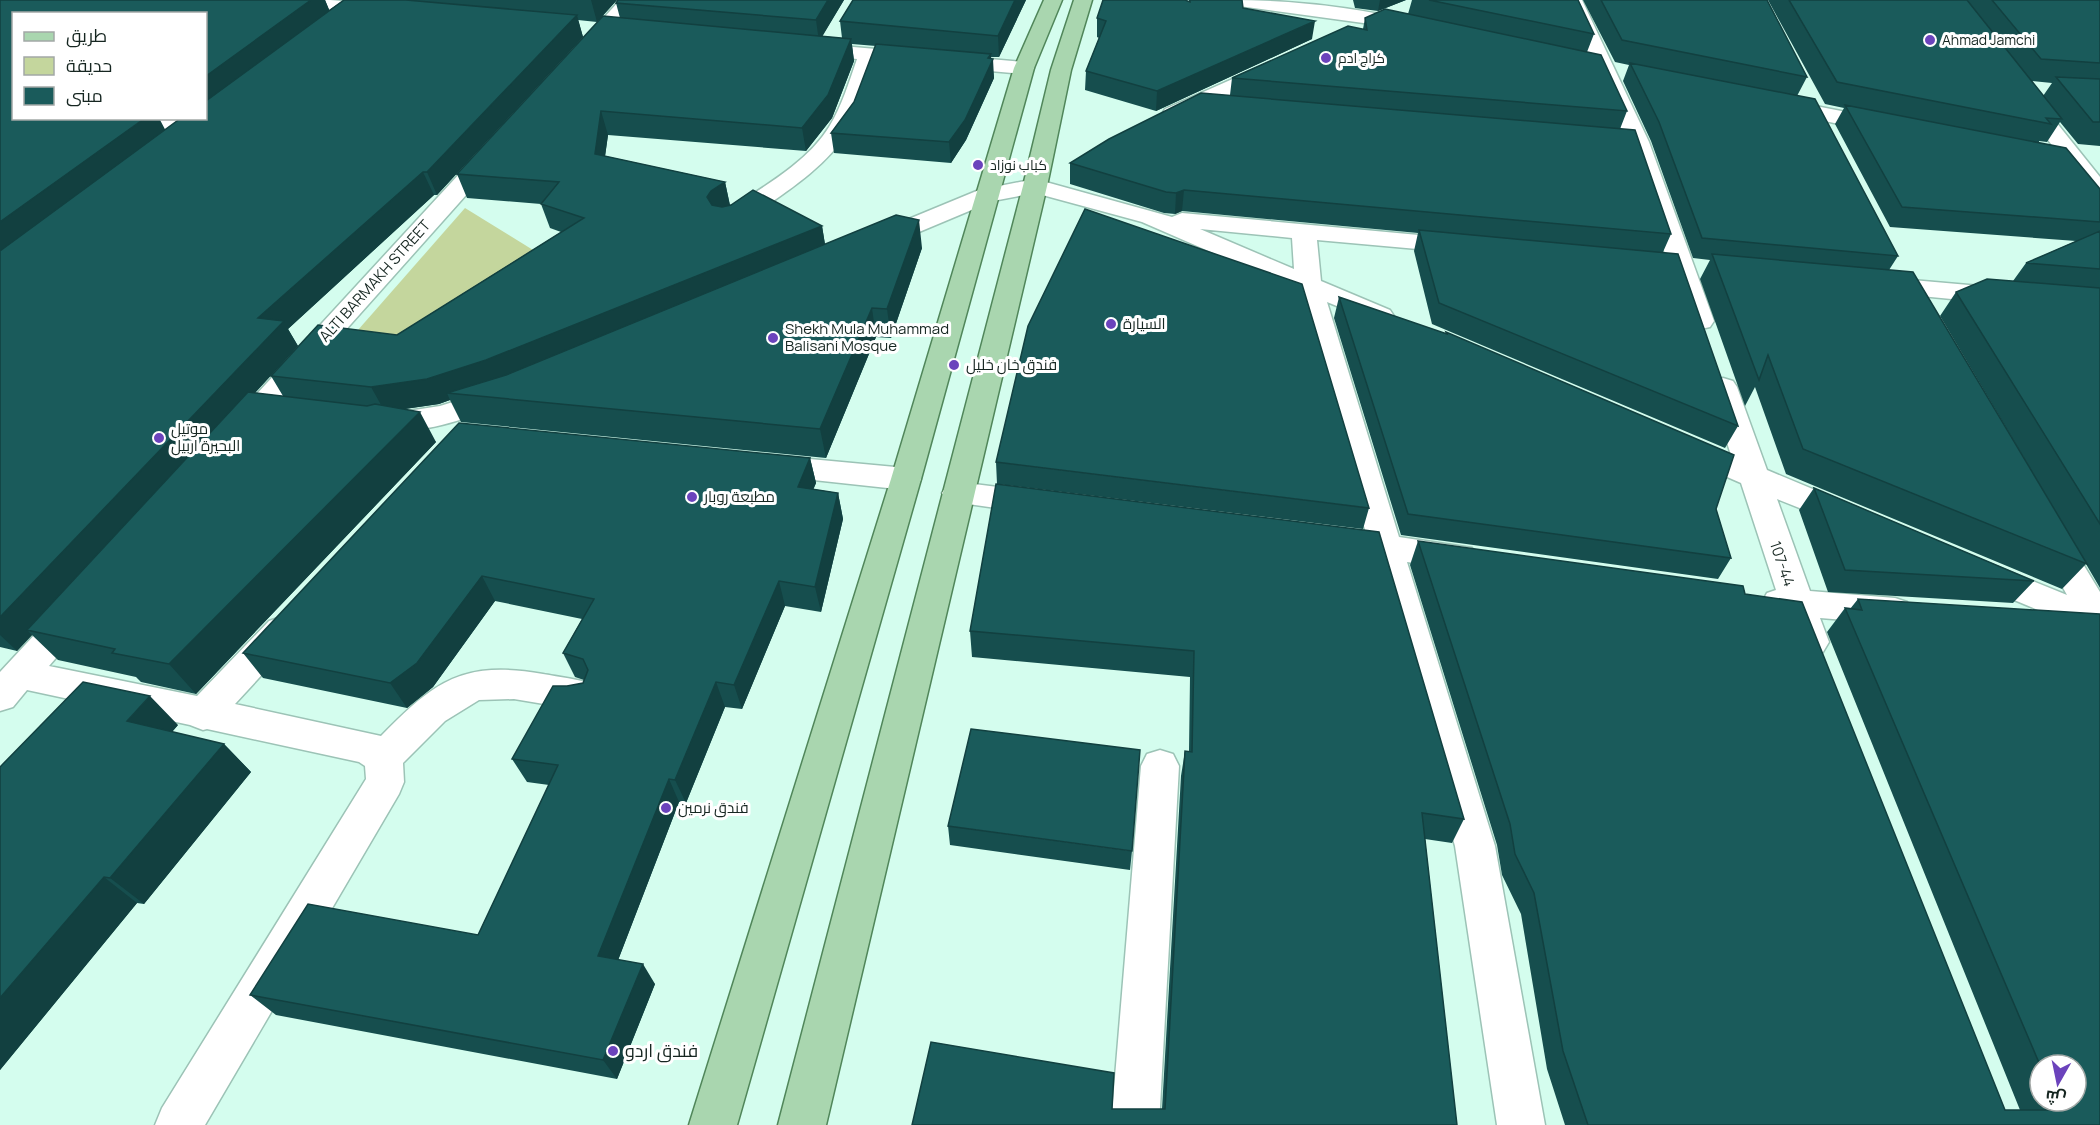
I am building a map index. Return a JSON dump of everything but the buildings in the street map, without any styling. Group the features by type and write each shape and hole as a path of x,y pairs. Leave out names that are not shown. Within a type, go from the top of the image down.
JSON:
{"main road":[{"path":"713,1125 906,479 1024,68 1053,0"},
{"path":"802,1125 958,493 1046,180 1061,70 1083,0"}],"street":[{"path":"266,0 402,12"},
{"path":"570,66 630,0"},
{"path":"1239,0 1378,19 1423,29"},
{"name":"107-44","path":"1573,0 1606,69 1627,141 1683,266 1796,605 1822,671"},
{"path":"327,29 355,8"},
{"path":"1345,34 1408,8"},
{"path":"826,51 838,30"},
{"path":"790,48 1024,68"},
{"path":"727,222 810,161 832,140 846,118 868,55"},
{"path":"1151,125 1291,58"},
{"path":"1801,82 1833,143"},
{"path":"2043,91 2016,85 2100,192"},
{"path":"1758,100 1905,130"},
{"path":"1193,103 1240,107"},
{"path":"207,119 213,114"},
{"path":"124,120 194,129"},
{"path":"166,149 205,120"},
{"name":"ALTI BARMAKH STREET","path":"227,445 506,137"},
{"path":"2043,157 2078,164"},
{"path":"856,249 987,195 1046,180 1152,218 1405,326"},
{"path":"1152,218 1482,248"},
{"path":"1304,231 1308,284 1475,846 1521,1125"},
{"path":"1891,257 1925,318"},
{"path":"1860,283 2032,298"},
{"path":"456,444 464,435 377,422 443,415 519,389"},
{"path":"259,410 293,413"},
{"path":"1665,438 1871,526"},
{"path":"739,463 906,479"},
{"path":"958,493 1062,506"},
{"path":"2042,521 2100,623"},
{"path":"1306,537 1492,562"},
{"path":"1959,563 2100,623"},
{"path":"10,685 91,595"},
{"path":"1750,598 1796,605 1925,612"},
{"path":"203,715 301,610"},
{"path":"2007,617 2100,623"},
{"path":"179,1125 385,782 384,758 428,713 459,692 491,683 580,695"},
{"path":"10,685 203,715 368,748 384,758"},
{"path":"1135,1125 1160,766"}],"green space":[{"path":"465,208 546,258 543,343 351,338"}],"place":[{"name":"Ahmad Jamchi","path":"1930,40"},
{"name":"كراج ادم","path":"1326,58"},
{"name":"كباب نوزاد","path":"978,165"},
{"name":"السيارة","path":"1111,324"},
{"name":"Shekh Mula Muhammad Balisani Mosque","path":"773,338"},
{"name":"فندق خان خليل","path":"954,365"},
{"name":"موتيل البحيرة اربيل","path":"159,438"},
{"name":"مطبعة روبار","path":"692,497"},
{"name":"فندق نرمين","path":"666,808"},
{"name":"فندق اردو","path":"613,1051"}]}
